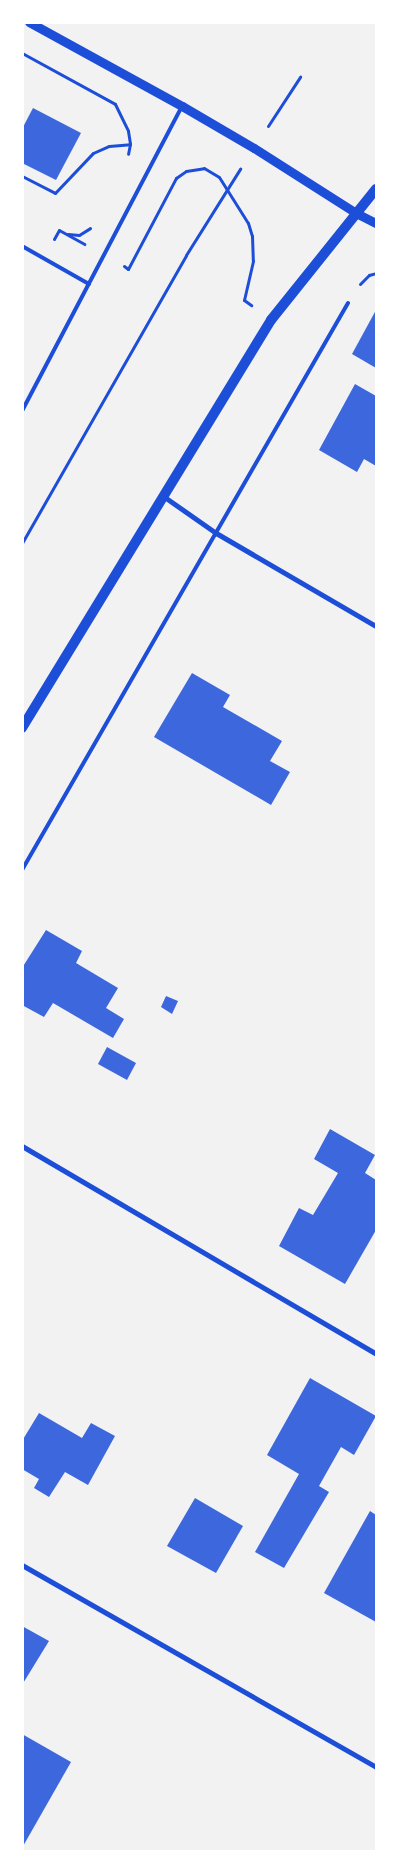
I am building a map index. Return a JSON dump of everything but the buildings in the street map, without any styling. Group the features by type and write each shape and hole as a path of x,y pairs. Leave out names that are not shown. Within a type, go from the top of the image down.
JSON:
{"main road":[{"path":"22,728 162,495 271,320 376,189"}],"street":[{"path":"29,22 182,106 254,148 356,213 376,223"},
{"path":"162,495 216,533 376,626"},
{"path":"22,1146 376,1354"},
{"path":"22,1565 376,1767"}],"lane":[{"path":"22,411 182,106"},
{"path":"22,246 90,284"},
{"path":"22,870 348,304"}],"path":[{"path":"22,53 115,104 128,131 130,144 127,159"},
{"path":"22,543 186,255 300,77"},
{"path":"22,176 56,193 92,153 109,146 130,144"},
{"path":"128,269 176,178 186,171 204,168 219,177 248,223 254,248 251,274 244,300 271,320"},
{"path":"59,230 66,234"}]}
